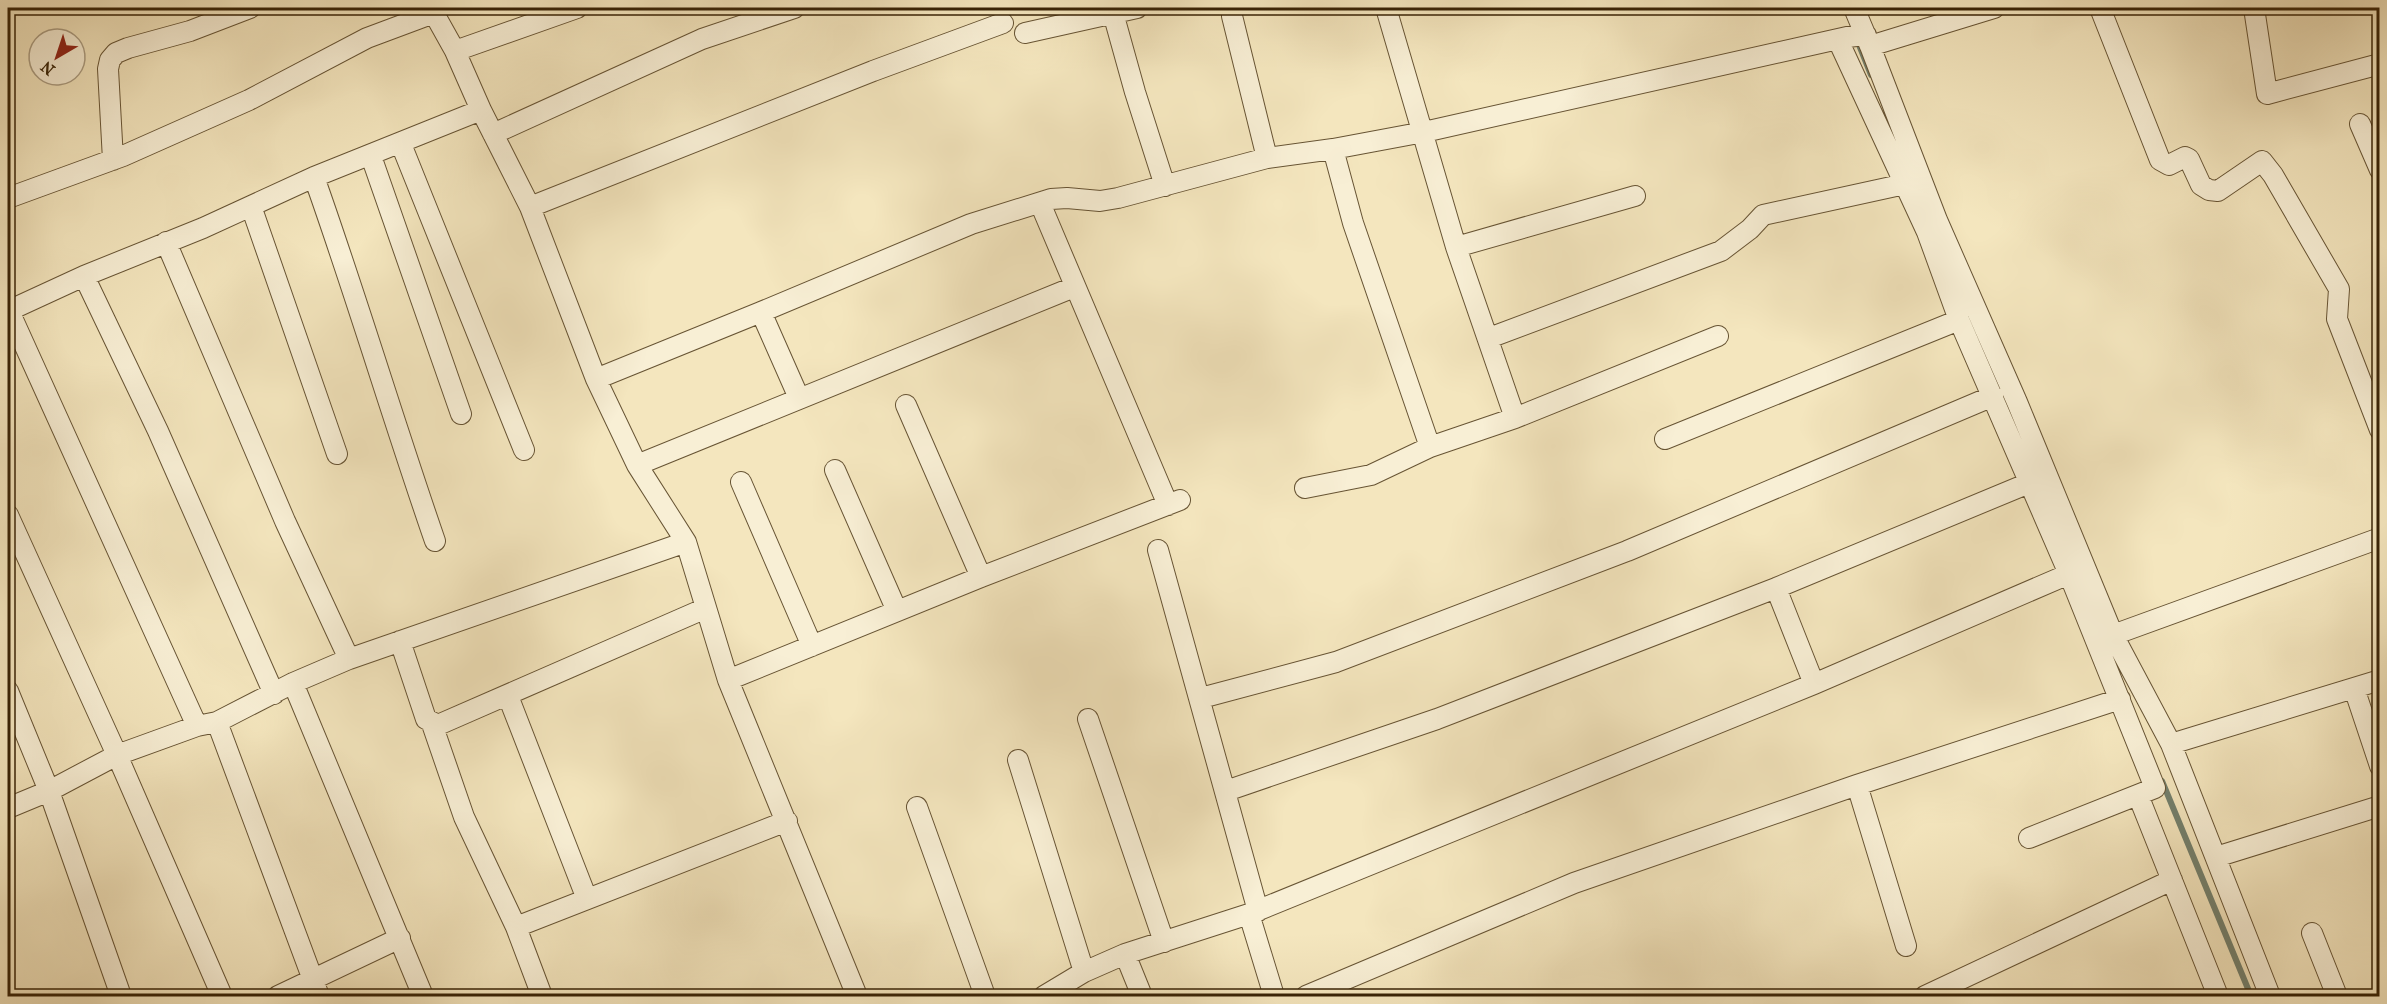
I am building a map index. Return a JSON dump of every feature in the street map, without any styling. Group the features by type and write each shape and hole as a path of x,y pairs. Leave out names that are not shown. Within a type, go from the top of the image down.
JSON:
{"street":[{"path":"113,160 108,69 110,60 116,53 190,31 250,8"},
{"path":"455,51 577,8"},
{"path":"494,134 702,39 794,8"},
{"path":"1025,33 1137,8"},
{"path":"1233,8 1232,16 1268,158"},
{"path":"1386,8 1456,247 1515,418"},
{"path":"1854,8 1856,39 1905,184 1927,232 1959,320 2069,574 2155,788 2029,838"},
{"path":"596,379 971,224 1040,203 1067,198 1100,201 1166,186 1268,158 1333,149 1424,132 1994,8"},
{"path":"2100,8 2160,160 2169,165 2185,158 2189,159 2200,185 2209,190 2218,191 2262,161 2274,175 2339,289 2337,319 2379,430"},
{"path":"2254,8 2267,94 2379,64"},
{"path":"8,198 113,160 249,100 367,38 432,10 455,51 481,110 530,207 596,379 637,465 686,542 728,680 857,996"},
{"path":"1113,13 1135,92 1166,186"},
{"path":"530,207 873,71 1003,23"},
{"path":"1856,39 2018,402 2113,635 2171,744 2270,996"},
{"path":"197,726 8,311 314,177 481,110"},
{"path":"2360,124 2379,170"},
{"path":"400,144 524,450"},
{"path":"1333,149 1353,223 1430,447"},
{"path":"371,156 461,414"},
{"path":"314,177 355,293 392,418 435,542"},
{"path":"1489,338 1721,251 1750,229 1763,214 1905,184"},
{"path":"1456,247 1635,196"},
{"path":"728,680 981,577 1174,502 1074,287 1040,203"},
{"path":"251,206 337,454"},
{"path":"166,242 285,520 349,659"},
{"path":"84,276 158,431 274,693"},
{"path":"637,465 1074,287"},
{"path":"761,312 799,398"},
{"path":"1665,439 1959,320"},
{"path":"1305,488 1371,475 1430,447 1515,418 1718,336"},
{"path":"1201,698 1336,662 1628,551 1992,396"},
{"path":"906,405 981,577"},
{"path":"836,470 897,611"},
{"path":"741,482 812,646"},
{"path":"1226,790 1437,719 1776,588 2030,483"},
{"path":"8,515 117,755 222,996"},
{"path":"2113,635 2379,538"},
{"path":"8,808 49,791 117,755 197,726 217,722 293,683 349,659 686,542"},
{"path":"1158,549 1226,790 1274,996"},
{"path":"1044,996 1084,972 1125,954 1253,913 1814,684 2069,574"},
{"path":"1776,588 1814,684"},
{"path":"432,724 444,724 706,608"},
{"path":"400,641 426,719 432,724 464,817 516,927 542,996"},
{"path":"2171,744 2379,680"},
{"path":"293,683 423,996"},
{"path":"2354,688 2379,766"},
{"path":"8,691 49,791 121,996"},
{"path":"508,696 587,899"},
{"path":"1306,996 1574,883 1857,785 2120,699"},
{"path":"1088,719 1164,942"},
{"path":"217,722 316,988"},
{"path":"1018,760 1084,972"},
{"path":"1857,785 1906,946"},
{"path":"2138,795 2218,996"},
{"path":"2216,857 2379,806"},
{"path":"917,807 985,996"},
{"path":"516,927 787,821"},
{"path":"1925,996 2172,880"},
{"path":"2312,933 2337,996"},
{"path":"278,996 316,988 400,938"},
{"path":"1125,954 1142,996"}],"waterway":[{"path":"1857,40 1871,75"},
{"path":"1995,376 2023,444"},
{"path":"2162,781 2251,996"}]}
